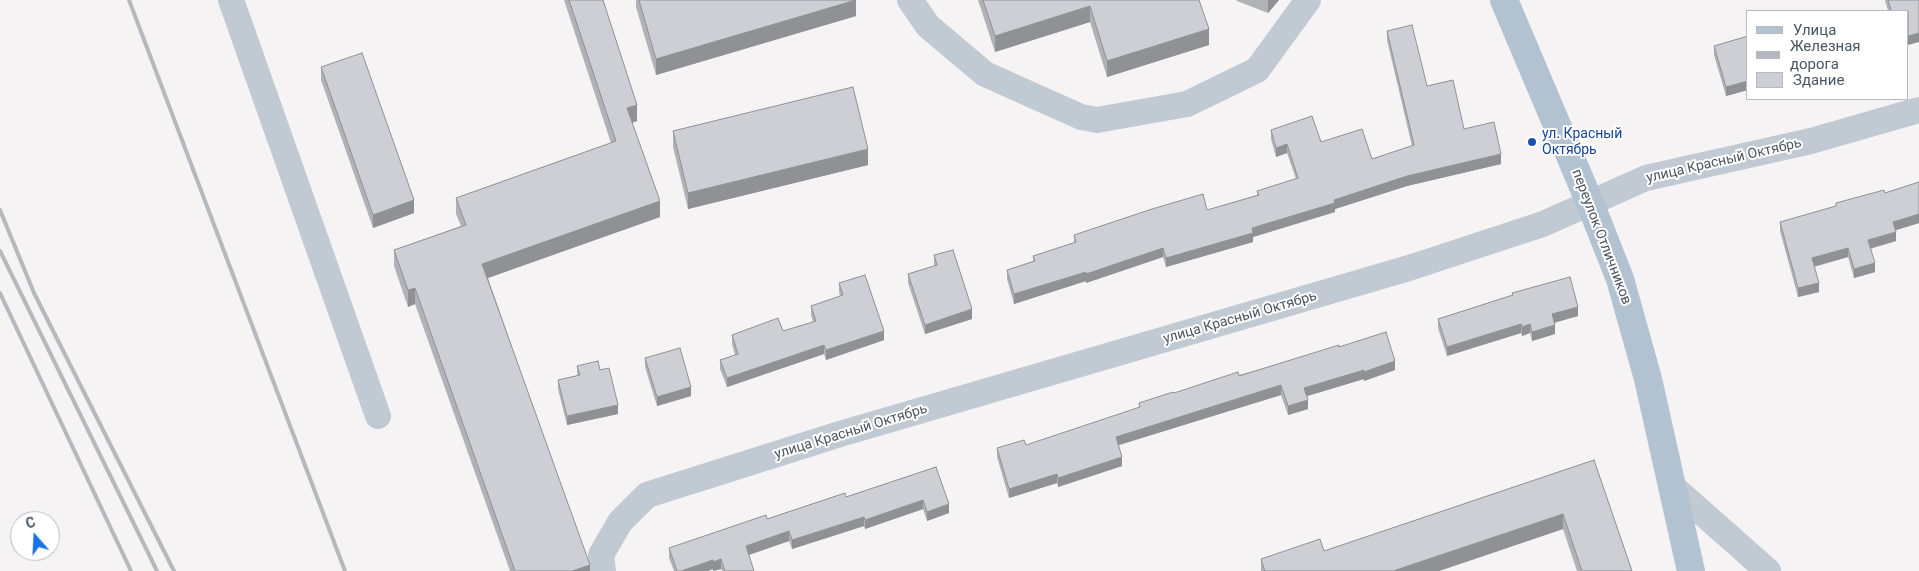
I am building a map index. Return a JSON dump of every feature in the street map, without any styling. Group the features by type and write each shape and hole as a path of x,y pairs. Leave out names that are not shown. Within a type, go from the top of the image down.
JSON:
{"main road":[{"name":"переулок Отличников","path":"1509,1 1620,279 1648,379 1691,571"}],"street":[{"path":"231,0 378,416"},
{"path":"910,0 928,26 984,74 1081,117 1097,120 1188,104 1257,70 1308,0"},
{"name":"улица Красный Октябрь","path":"603,571 601,556 620,522 647,495 840,434 1409,268 1543,224 1646,178 1811,141 1919,110"},
{"path":"1673,487 1768,571"}],"building":[{"path":"569,0 603,0 637,105 627,108 660,201 482,264 590,565 572,571 515,571 415,288 408,290 394,250 466,225 456,198 616,141"},
{"path":"639,0 856,0 656,59"},
{"path":"983,0 1199,0 1209,29 1107,61 1090,6 995,36"},
{"path":"1888,0 1919,0 1919,33 1909,36 1909,10 1891,10"},
{"path":"1412,25 1427,86 1453,80 1464,129 1494,122 1501,154 1407,176 1334,200 1335,203 1252,228 1253,233 1166,258 1163,248 1086,274 1086,272 1014,294 1007,270 1035,261 1033,256 1076,242 1074,235 1203,194 1207,210 1259,195 1257,191 1298,178 1287,144 1276,148 1271,130 1312,116 1321,142 1362,129 1372,159 1414,145 1387,31"},
{"path":"1746,37 1746,82 1726,87 1714,46"},
{"path":"362,53 414,200 373,215 321,67"},
{"path":"853,87 868,149 688,193 673,131"},
{"path":"1919,182 1919,214 1893,222 1896,232 1868,240 1875,263 1854,269 1848,248 1812,258 1819,283 1798,288 1780,222 1836,206 1836,203 1884,190 1885,193"},
{"path":"953,250 972,309 925,325 908,274 937,265 934,255"},
{"path":"865,275 884,331 826,350 824,345 727,378 720,360 738,354 732,335 778,318 783,331 816,321 811,306 843,295 839,283"},
{"path":"1570,277 1578,307 1552,314 1555,325 1532,332 1530,324 1522,327 1521,324 1447,347 1438,319 1513,295 1512,293"},
{"path":"1386,332 1395,361 1364,372 1364,370 1304,388 1308,400 1288,406 1281,385 1116,437 1122,457 1058,478 1057,474 1009,489 997,448 1024,440 1026,445 1140,407 1139,403 1173,392 1238,372 1239,376"},
{"path":"680,348 691,387 657,397 645,358"},
{"path":"598,361 600,370 609,368 618,405 567,416 558,380 580,375 577,366"},
{"path":"1594,460 1632,571 1582,571 1563,514 1393,571 1265,571 1261,559 1320,539 1324,551"},
{"path":"936,467 949,504 927,512 923,500 865,520 864,517 792,540 789,531 746,546 754,571 725,571 721,559 677,571 669,548 766,515 767,519 845,493 846,497"}],"railway":[{"path":"129,0 345,571"},
{"path":"0,210 34,293 174,571"},
{"path":"0,251 157,571"},
{"path":"0,293 131,571"}],"place":[{"name":"ул. Красный Октябрь","path":"1532,142"}]}
